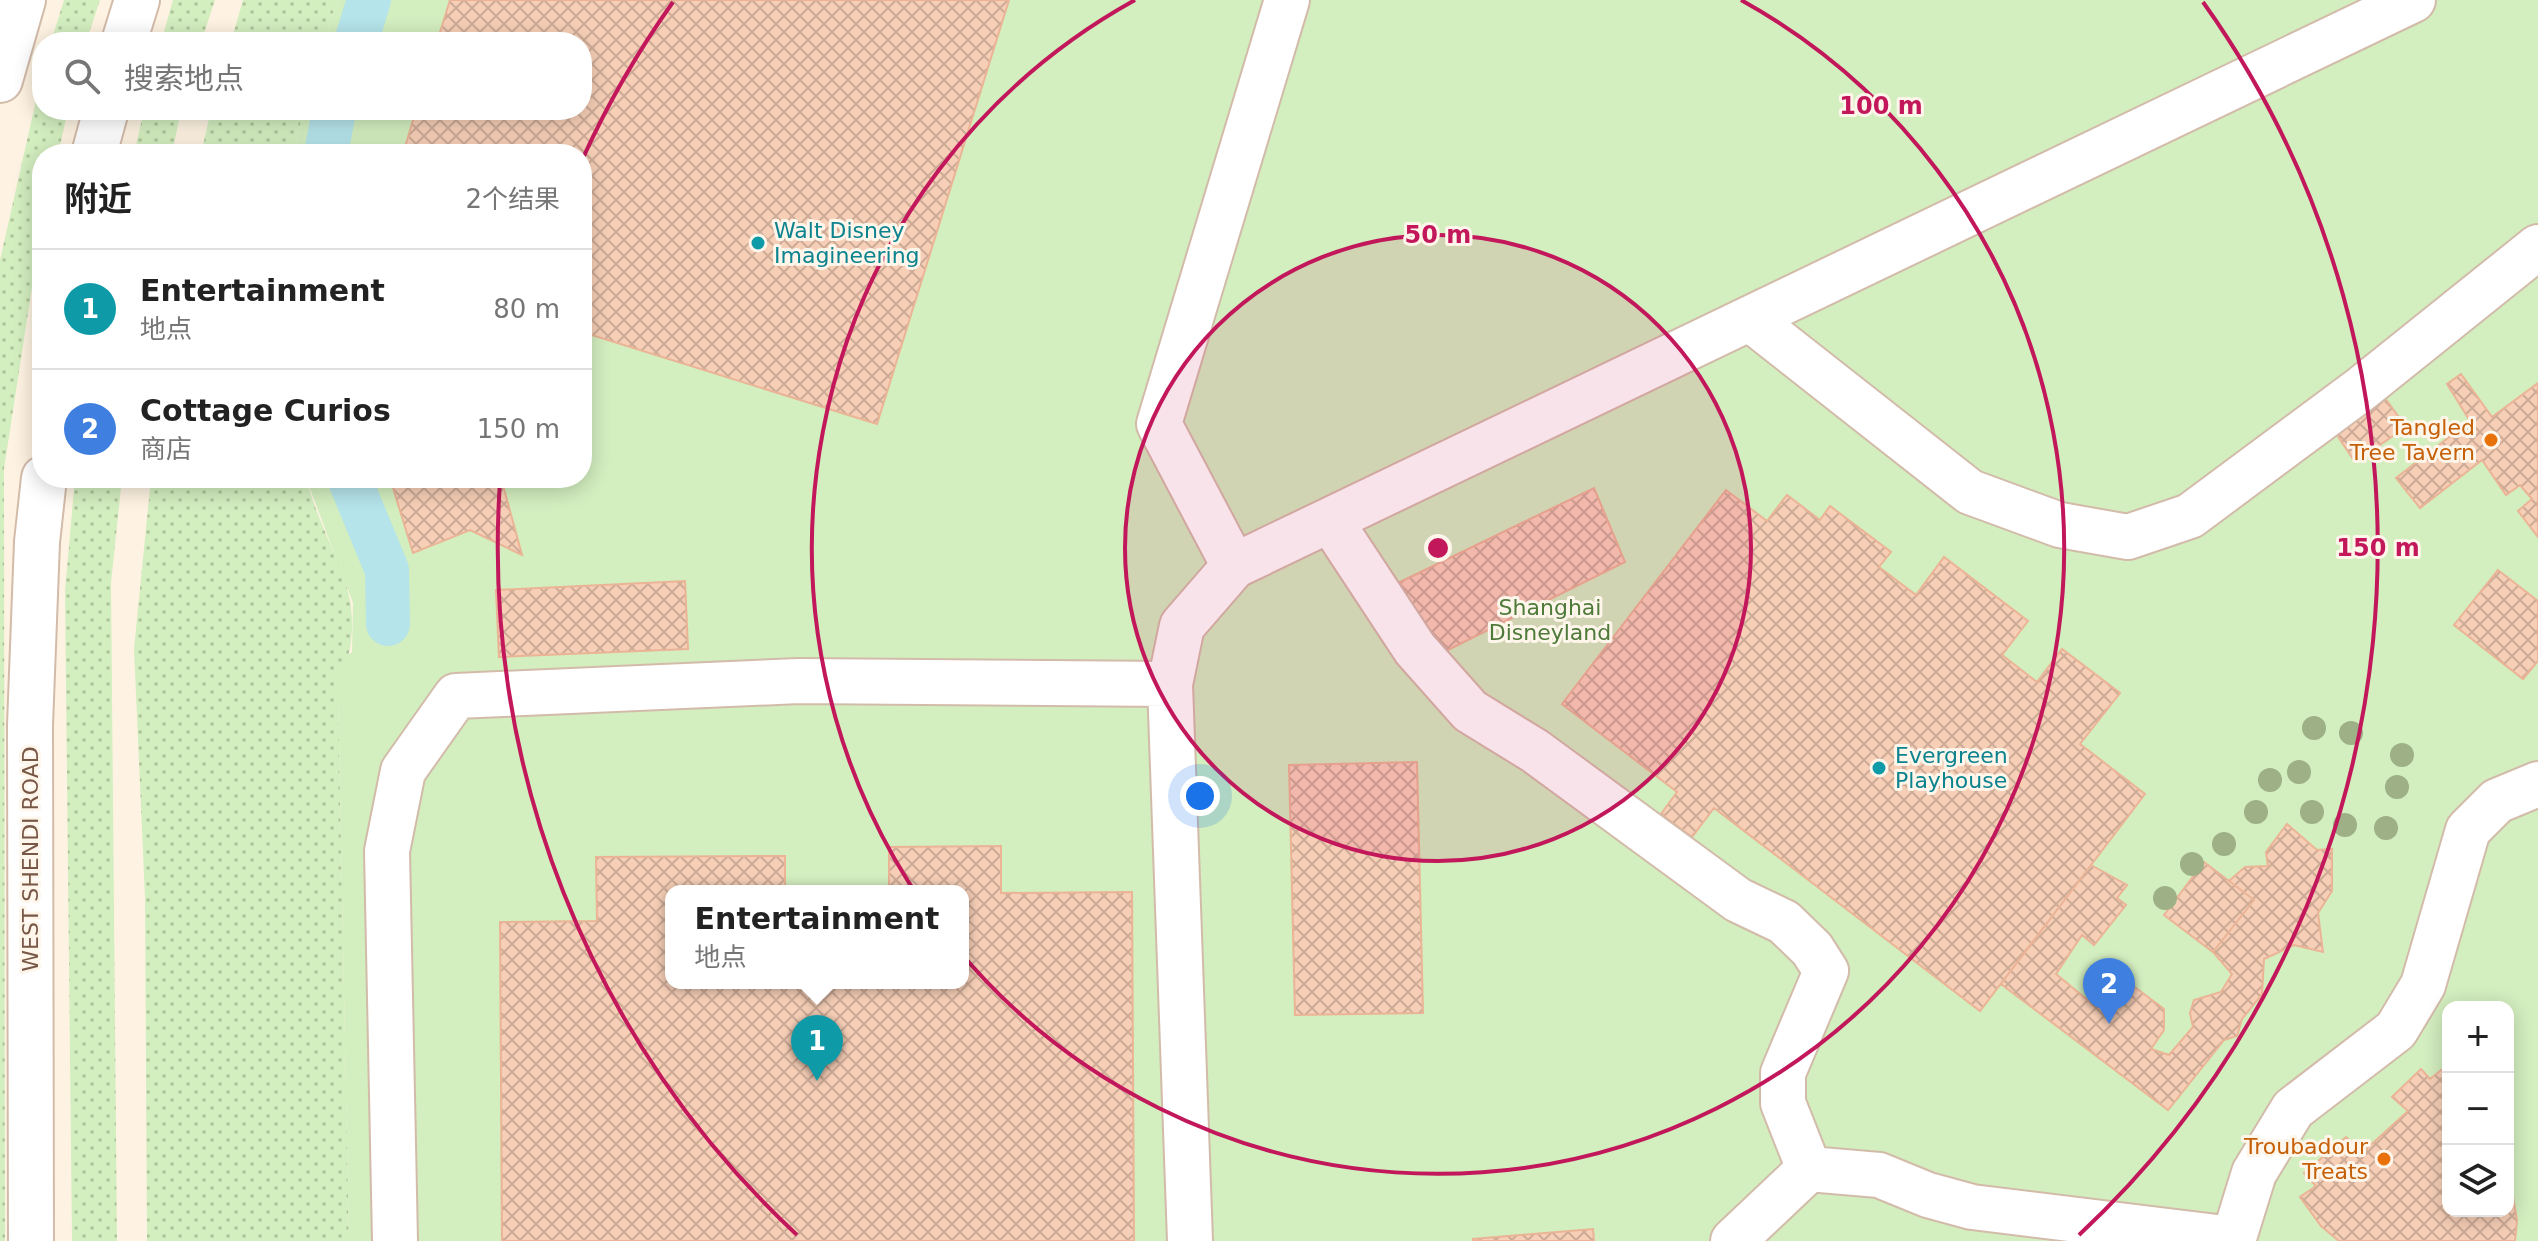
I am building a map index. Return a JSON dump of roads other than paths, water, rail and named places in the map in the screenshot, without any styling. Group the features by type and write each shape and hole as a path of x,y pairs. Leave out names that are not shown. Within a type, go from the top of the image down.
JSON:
{"street":[{"path":"0,80 23,0"},
{"path":"127,32 137,0"},
{"path":"1234,566 1159,424 1287,0"},
{"path":"1190,1241 1170,684 1182,626 1234,566 2413,0"},
{"path":"97,144 103,120"},
{"path":"1750,319 1970,492 2060,525 2128,537 2190,516 2361,389 2538,247"},
{"name":"WEST SHENDI ROAD","path":"31,1241 30,725 37,542 43,488"},
{"path":"1330,520 1415,649 1470,711 1535,751 1738,900 1784,922 1812,949 1826,971 1783,1073 1783,1103 1809,1169"},
{"path":"395,1241 387,851 403,771 456,696 799,681 1170,684"},
{"path":"1733,1241 1809,1169 1879,1175 1928,1195 1972,1207 2233,1240 2254,1173 2293,1109 2396,1030 2423,985 2468,830 2497,801 2538,784"}],"waterway":[{"path":"359,32 369,0"},
{"path":"328,144 332,120"},
{"path":"353,488 387,570 388,624"}],"place":[{"name":"Walt Disney Imagineering","path":"758,243"},
{"name":"Tangled Tree Tavern","path":"2491,440"},
{"name":"Evergreen Playhouse","path":"1879,768"},
{"name":"Cottage Curios","path":"2109,1024"},
{"name":"Entertainment","path":"817,1081"},
{"name":"Troubadour Treats","path":"2384,1159"}],"park label":[{"name":"Shanghai Disneyland","path":"1550,620"}]}
